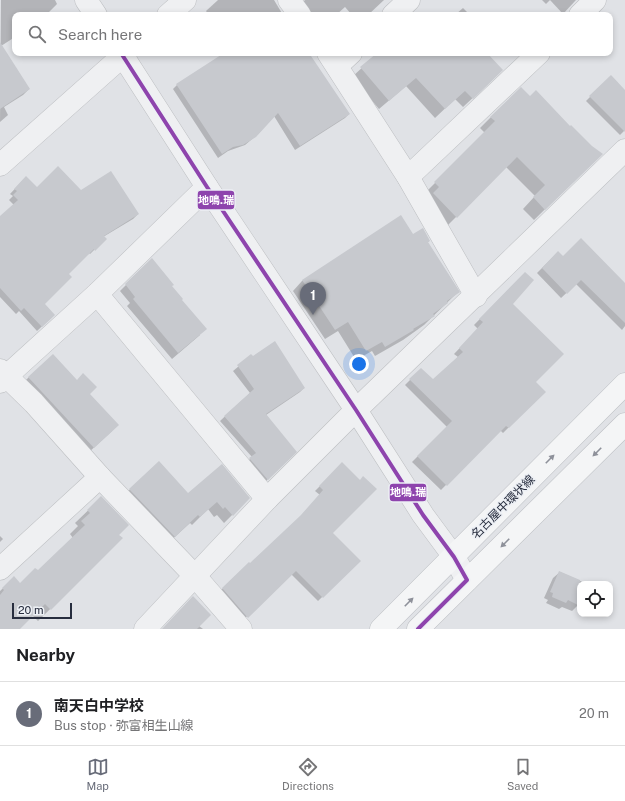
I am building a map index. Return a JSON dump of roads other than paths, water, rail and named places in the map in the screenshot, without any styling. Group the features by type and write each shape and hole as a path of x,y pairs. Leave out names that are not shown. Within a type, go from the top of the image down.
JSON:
{"main road":[{"name":"名古屋中環状線","path":"381,629 625,384"},
{"path":"418,629 466,580 622,433"}],"street":[{"path":"86,0 94,12"},
{"path":"171,12 185,0"},
{"path":"289,0 298,12"},
{"path":"396,12 409,0"},
{"path":"583,12 595,0"},
{"path":"0,165 121,56"},
{"path":"124,56 207,187 356,410 424,515 454,557 466,580"},
{"path":"408,177 536,56"},
{"path":"339,57 476,296"},
{"path":"145,629 267,499 356,410 476,296 625,150"},
{"path":"207,187 98,294 2,376 34,403 100,477 195,576 241,629"},
{"path":"98,294 267,499"},
{"path":"0,569 100,477"}],"place":[{"name":"南天白中学校","path":"313,315"}]}
